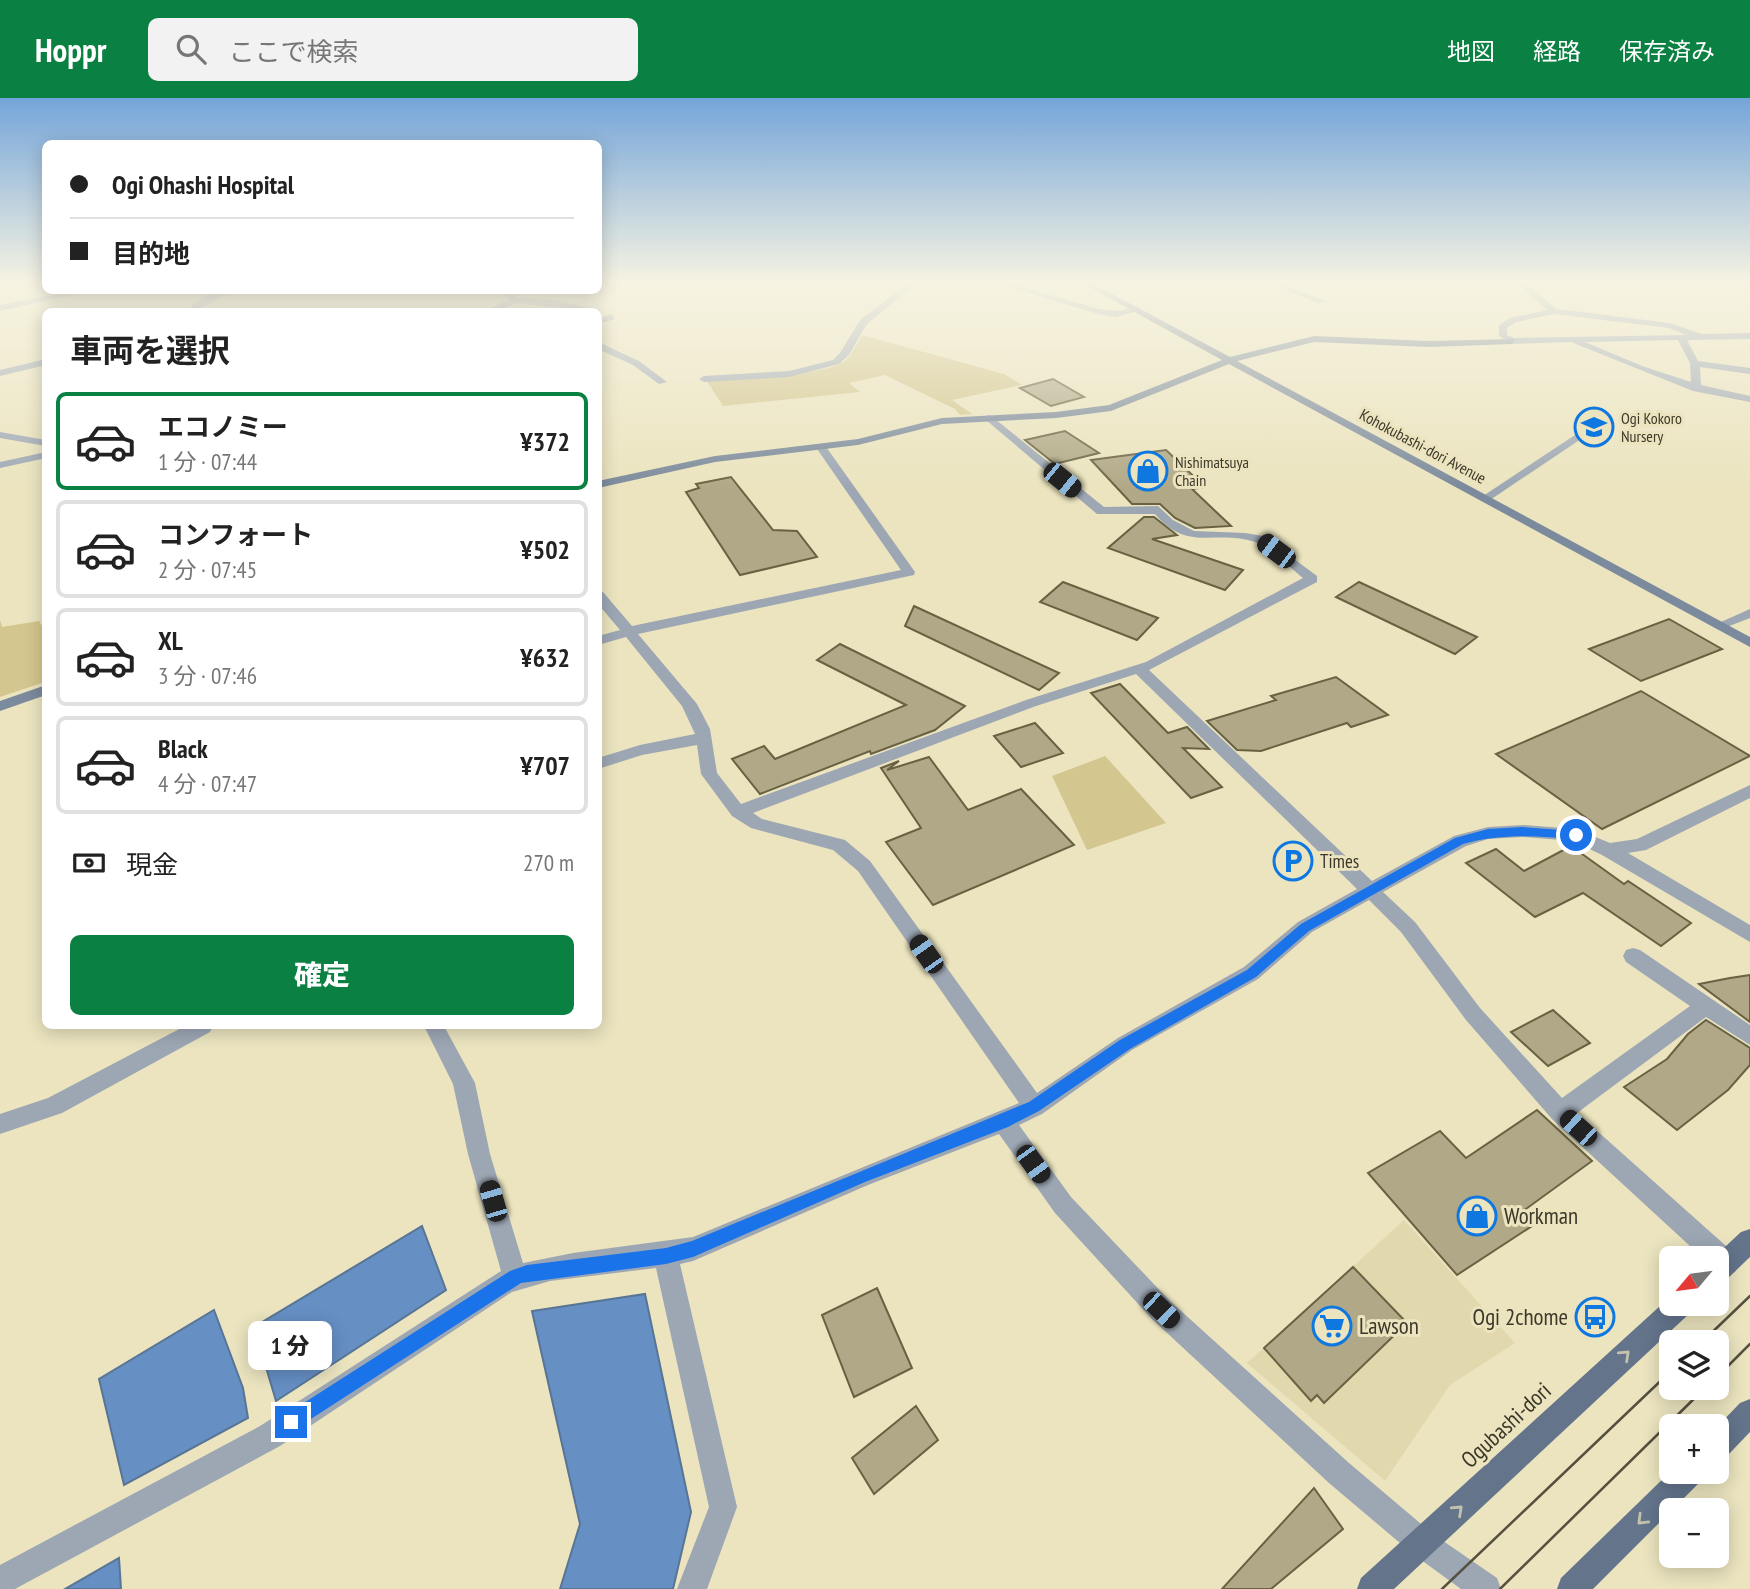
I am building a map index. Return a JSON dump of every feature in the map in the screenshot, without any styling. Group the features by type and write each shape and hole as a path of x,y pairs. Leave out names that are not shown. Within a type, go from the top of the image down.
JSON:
{"main road":[{"path":"1729,1260 1750,1241"},
{"name":"Ogubashi-dori","path":"1371,1589 1668,1316"},
{"path":"1729,1434 1750,1413"},
{"path":"1572,1589 1678,1484"}],"street":[{"path":"608,350 636,363 662,383"},
{"path":"704,379 789,374 836,362 847,350"},
{"name":"Kohokubashi-dori Avenue","path":"1208,350 1750,643"},
{"path":"602,484 670,467 858,442 942,421 1111,408 1229,361 1275,350"},
{"path":"1594,350 1696,389 1750,399"},
{"path":"1688,350 1695,363 1696,389"},
{"path":"0,373 42,363"},
{"path":"1695,363 1750,371"},
{"path":"738,812 919,743 1151,665 1312,579 1260,539 1192,536 1167,523 1158,510 1101,511 990,418"},
{"path":"0,435 42,442"},
{"path":"1486,498 1579,437"},
{"path":"602,640 630,631 909,572 820,446"},
{"path":"0,466 42,456"},
{"path":"602,600 689,704 704,738 709,774 738,812 757,824 839,845 864,866 1034,1107"},
{"path":"1719,626 1750,613"},
{"path":"1138,668 1408,927 1472,1014 1560,1112 1699,1246"},
{"path":"0,706 42,691"},
{"path":"602,763 640,750 704,738"},
{"path":"1608,850 1640,845 1750,791"},
{"path":"0,1581 270,1436 515,1277 527,1273 666,1256 693,1249 1034,1107 1125,1044 1251,973 1305,927 1460,841 1488,833 1522,831 1576,835 1608,850 1750,934"},
{"path":"1633,956 1750,1036"},
{"path":"1560,1112 1705,1006"},
{"path":"0,1124 54,1106 197,1029"},
{"path":"436,1029 464,1083 479,1154 515,1277"},
{"path":"1003,1122 1063,1205 1161,1310 1339,1473 1423,1544 1486,1589"},
{"path":"666,1256 723,1507 692,1589"}],"shaded area":[{"path":"854,350 915,350 1004,374 1022,385 952,400 972,414 960,415 955,409 885,375 849,383 860,392 723,406 706,380 816,371 843,362"},
{"path":"0,620 2,627 39,621 42,626 42,683 0,697"},
{"path":"1105,756 1166,823 1087,850 1052,776"},
{"path":"1404,1220 1515,1343 1450,1385 1385,1481 1247,1363"}],"water":[{"path":"422,1226 446,1290 276,1401 254,1327"},
{"path":"645,1294 691,1512 673,1589 560,1589 580,1524 532,1311"},
{"path":"214,1310 243,1388 248,1418 124,1485 99,1379"},
{"path":"119,1558 121,1589 65,1589"}],"building":[{"path":"1053,379 1084,397 1051,406 1020,388"},
{"path":"1065,431 1099,453 1055,464 1025,440"},
{"path":"1166,450 1205,487 1192,489 1231,526 1195,528 1175,518 1160,504 1132,504 1091,460"},
{"path":"731,477 773,530 797,531 817,557 740,575 686,492 699,488 696,484"},
{"path":"1144,517 1154,517 1177,535 1152,539 1243,570 1225,590 1108,548"},
{"path":"1063,582 1158,618 1137,640 1040,602"},
{"path":"1359,582 1477,637 1455,654 1336,597"},
{"path":"914,606 1059,673 1039,690 905,626"},
{"path":"1669,619 1722,649 1641,681 1589,649"},
{"path":"840,644 965,706 935,730 871,754 870,751 760,794 732,759 764,746 775,759 906,705 817,660"},
{"path":"1336,677 1388,715 1351,727 1347,723 1261,751 1237,750 1207,721 1276,700 1271,696"},
{"path":"1120,684 1168,733 1187,727 1209,749 1183,748 1222,787 1191,798 1091,693"},
{"path":"1641,691 1750,756 1602,829 1496,754"},
{"path":"1035,723 1063,753 1021,767 994,736"},
{"path":"929,757 968,810 1021,789 1074,845 933,905 886,842 921,828 881,768 899,761 887,770"},
{"path":"1571,846 1624,884 1628,881 1691,923 1661,946 1583,893 1535,917 1466,863 1496,849 1524,871"},
{"path":"1750,975 1750,1022 1699,984 1730,978"},
{"path":"1553,1010 1590,1043 1548,1066 1511,1032"},
{"path":"1706,1020 1750,1048 1750,1065 1728,1090 1677,1130 1624,1087 1667,1059 1688,1034"},
{"path":"1537,1110 1592,1161 1519,1214 1532,1226 1457,1275 1368,1173 1440,1131 1466,1158"},
{"path":"1353,1267 1407,1323 1324,1403 1317,1395 1311,1401 1264,1348"},
{"path":"877,1288 912,1368 854,1397 822,1315"},
{"path":"916,1406 938,1440 874,1494 852,1458"},
{"path":"1314,1488 1343,1529 1271,1589 1222,1589"}],"tram line":[{"path":"1715,1330 1750,1296"},
{"path":"1729,1365 1750,1344"},
{"path":"1442,1589 1659,1382"},
{"path":"1500,1589 1693,1400"}],"place":[{"name":"Ogi Kokoro Nursery","path":"1594,427"},
{"name":"Nishimatsuya Chain","path":"1148,471"},
{"name":"Times","path":"1293,861"},
{"name":"Workman","path":"1477,1216"},
{"name":"Ogi 2chome","path":"1595,1317"},
{"name":"Lawson","path":"1332,1326"}],"route":[{"path":"291,1422 515,1277 527,1273 666,1256 693,1249 1034,1107 1125,1044 1251,973 1305,927 1460,841 1488,833 1522,831 1576,835"}]}
